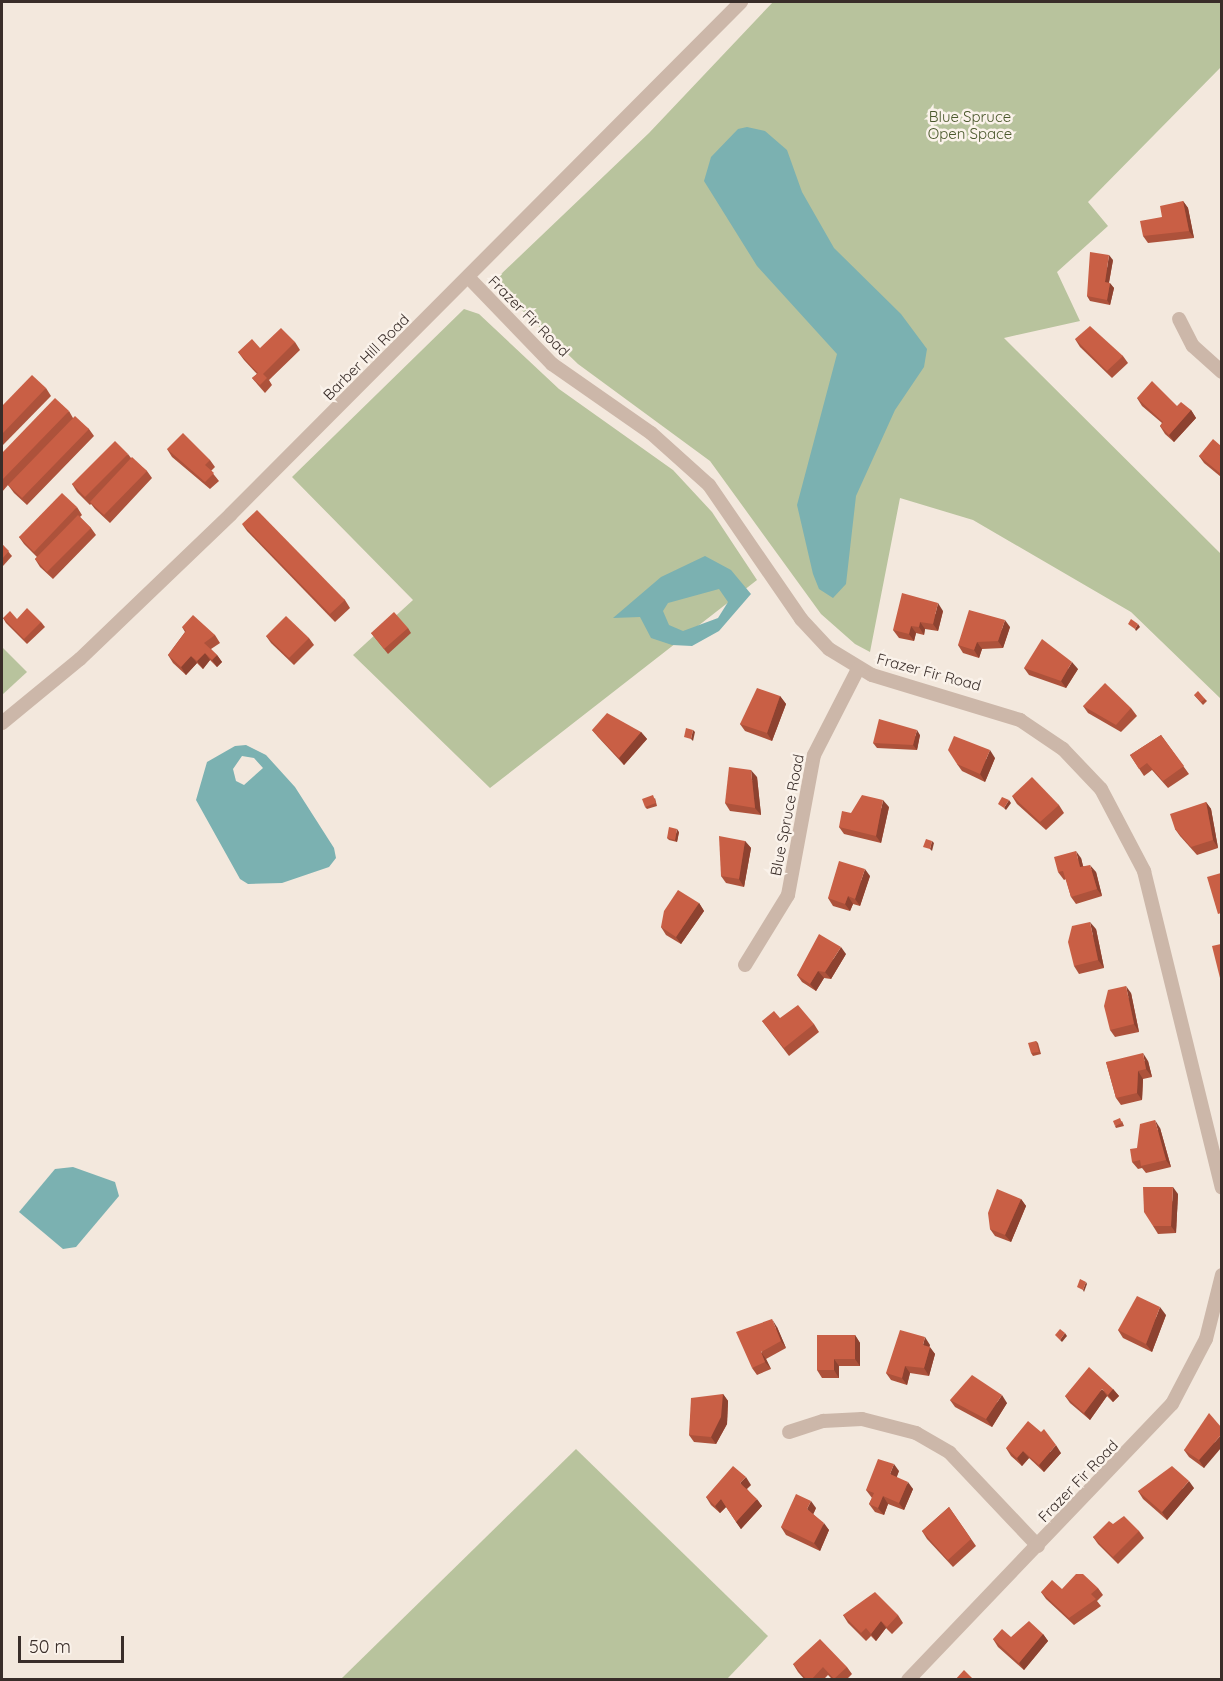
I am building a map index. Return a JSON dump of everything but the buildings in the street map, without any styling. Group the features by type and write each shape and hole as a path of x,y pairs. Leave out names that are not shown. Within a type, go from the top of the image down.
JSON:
{"street":[{"name":"Barber Hill Road","path":"2,723 124,619 469,278 741,2"},
{"name":"Frazer Fir Road","path":"469,278 552,364 651,433 709,485 801,619 858,669 1020,720 1063,749 1101,789 1144,871 1221,1188"},
{"path":"1179,319 1193,346 1221,372"},
{"name":"Blue Spruce Road","path":"744,965 788,895 813,761 858,669"},
{"name":"Frazer Fir Road","path":"908,1680 1172,1404 1206,1339 1221,1275"},
{"path":"789,1432 823,1421 862,1419 916,1433 950,1453 1038,1546"}],"green space":[{"name":"Blue Spruce Open Space","path":"773,2 1221,2 1221,67 1088,202 1108,226 1057,272 1080,321 1004,338 1221,554 1221,699 1131,612 973,520 900,498 870,652 855,644 821,614 710,461 578,364 503,292 497,278 649,133"},
{"path":"464,309 479,314 559,389 673,470 712,512 757,580 490,788 353,655 413,600 292,477"},
{"path":"2,647 27,672 2,695"},
{"path":"576,1449 768,1636 727,1679 341,1679"}],"water":[{"path":"747,127 765,131 787,150 802,192 834,248 901,314 927,349 924,367 895,410 856,496 846,584 833,598 819,589 813,574 797,505 837,354 757,266 704,181 711,157 738,129"},
{"path":"705,556 731,570 751,594 719,631 692,646 672,645 651,638 640,617 613,618 661,577","holes":["719,589 728,602 718,618 683,631 669,625 663,611 668,603"]},
{"path":"246,745 266,755 295,787 334,848 336,858 329,867 282,883 248,884 240,879 196,800 207,762 235,746","holes":["242,756 254,758 263,768 244,785 236,781 233,769"]},
{"path":"73,1167 115,1182 119,1196 76,1247 63,1249 19,1212 55,1169"}]}
